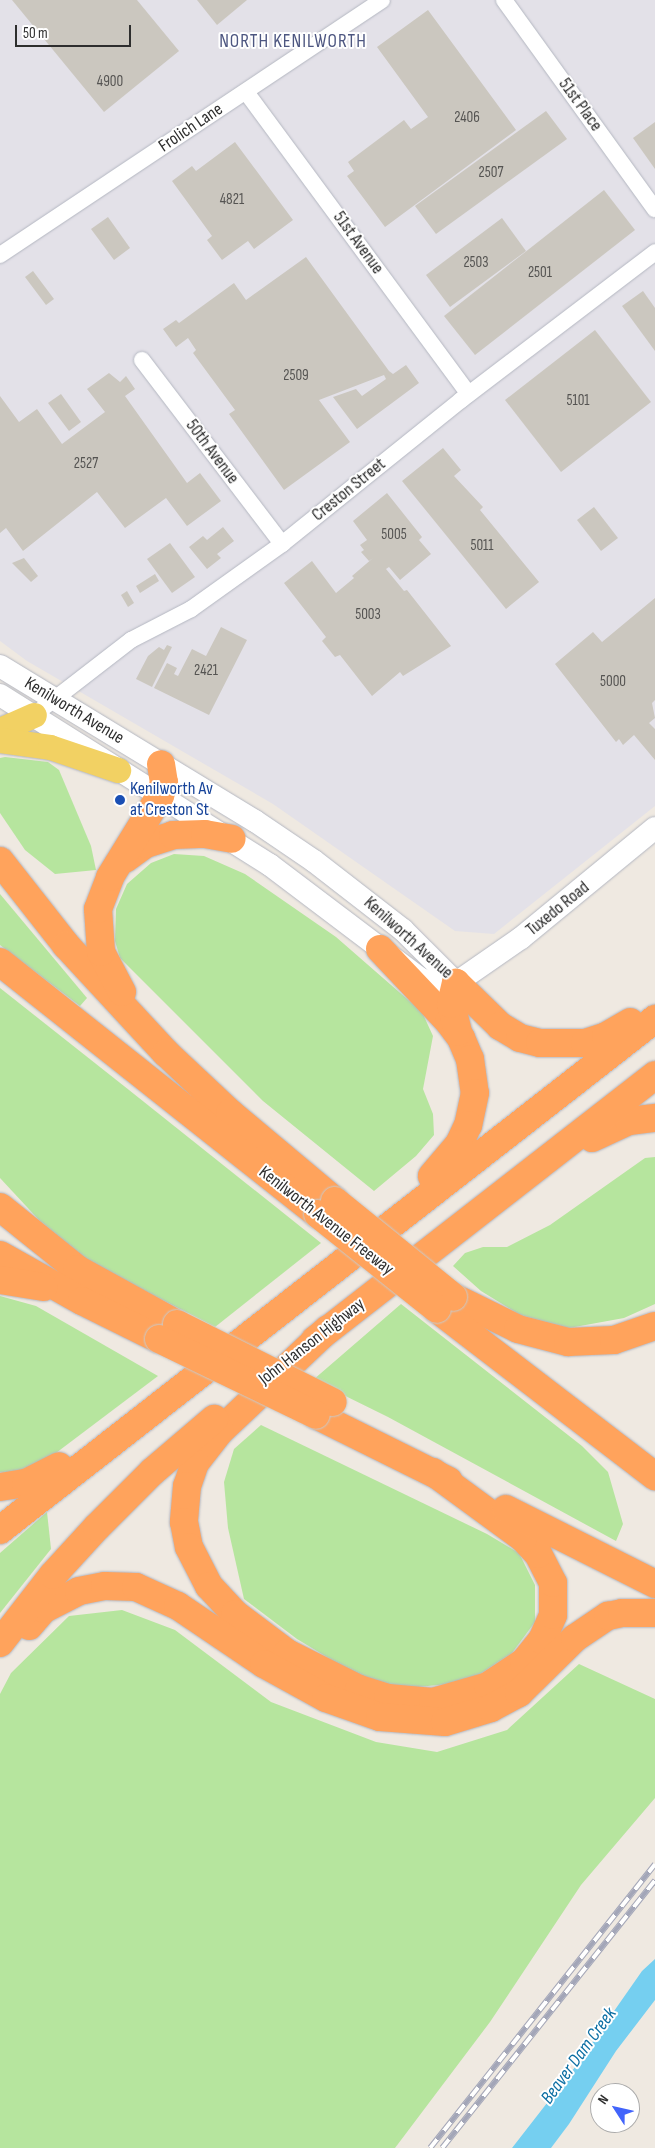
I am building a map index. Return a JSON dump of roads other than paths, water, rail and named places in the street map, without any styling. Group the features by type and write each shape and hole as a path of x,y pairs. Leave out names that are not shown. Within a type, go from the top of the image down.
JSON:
{"highway":[{"path":"146,1032 113,977 99,944 98,908 110,877 160,796 164,783 161,764"},
{"path":"110,877 137,849 164,837 194,834 232,839"},
{"path":"0,861 66,946 146,1032 326,1208"},
{"path":"380,949 461,1038"},
{"name":"Kenilworth Avenue Freeway","path":"0,962 326,1208 445,1303 594,1428 655,1476"},
{"path":"456,982 510,1033 548,1045 575,1044 600,1038 655,1007"},
{"path":"370,1239 444,1164 464,1135 472,1115 474,1083 470,1059 452,1012 456,982"},
{"path":"0,1530 370,1239 655,1019"},
{"name":"John Hanson Highway","path":"0,1643 52,1576 131,1492 206,1425 655,1075"},
{"path":"516,1183 618,1125 655,1118"},
{"path":"0,1207 77,1269 168,1331"},
{"path":"0,1255 82,1301"},
{"path":"0,1280 36,1285 168,1331 325,1409 433,1472 655,1584"},
{"path":"445,1303 518,1329 568,1342 614,1340 655,1326"},
{"path":"328,1329 220,1431 195,1463 187,1486 184,1522 189,1547 209,1586 240,1618 287,1653 359,1689 388,1698 433,1702 488,1686 524,1662 542,1640 553,1615 552,1583 538,1554 523,1538 433,1472"},
{"path":"0,1487 38,1478 156,1406"},
{"path":"325,1409 396,1435 611,1562"},
{"path":"0,1659 33,1621 56,1601 91,1588 136,1587 178,1606 264,1664 335,1702 380,1718 445,1722 475,1715 505,1701 540,1675 574,1638 608,1616 622,1612 655,1613"}],"main road":[{"name":"Kenilworth Avenue","path":"0,666 254,821 331,872 403,930 456,982"},
{"name":"Kenilworth Avenue","path":"0,694 118,770 232,839 317,898 380,949 421,979 436,984 456,982"},
{"path":"0,730 34,715"},
{"path":"0,740 50,747 118,770"},
{"name":"Tuxedo Road","path":"456,982 539,926 655,828"}],"street":[{"name":"Frolich Lane","path":"0,255 382,0"},
{"name":"51st Place","path":"504,0 655,209"},
{"name":"51st Avenue","path":"246,92 469,394"},
{"name":"Creston Street","path":"34,715 127,643 191,609 282,544 469,394 655,252"},
{"name":"50th Avenue","path":"142,360 282,544"}],"water":[{"name":"Beaver Dam Creek","path":"655,1959 655,2000 616,2051 595,2083 590,2083 590,2091 569,2124 551,2148 512,2148 575,2067 642,1971"}],"railway":[{"path":"430,2148 655,1864"},
{"path":"442,2148 655,1880"}],"place":[{"name":"Kenilworth Av at Creston St","path":"120,800"}],"district":[{"name":"NORTH KENILWORTH","path":"293,42"}]}
